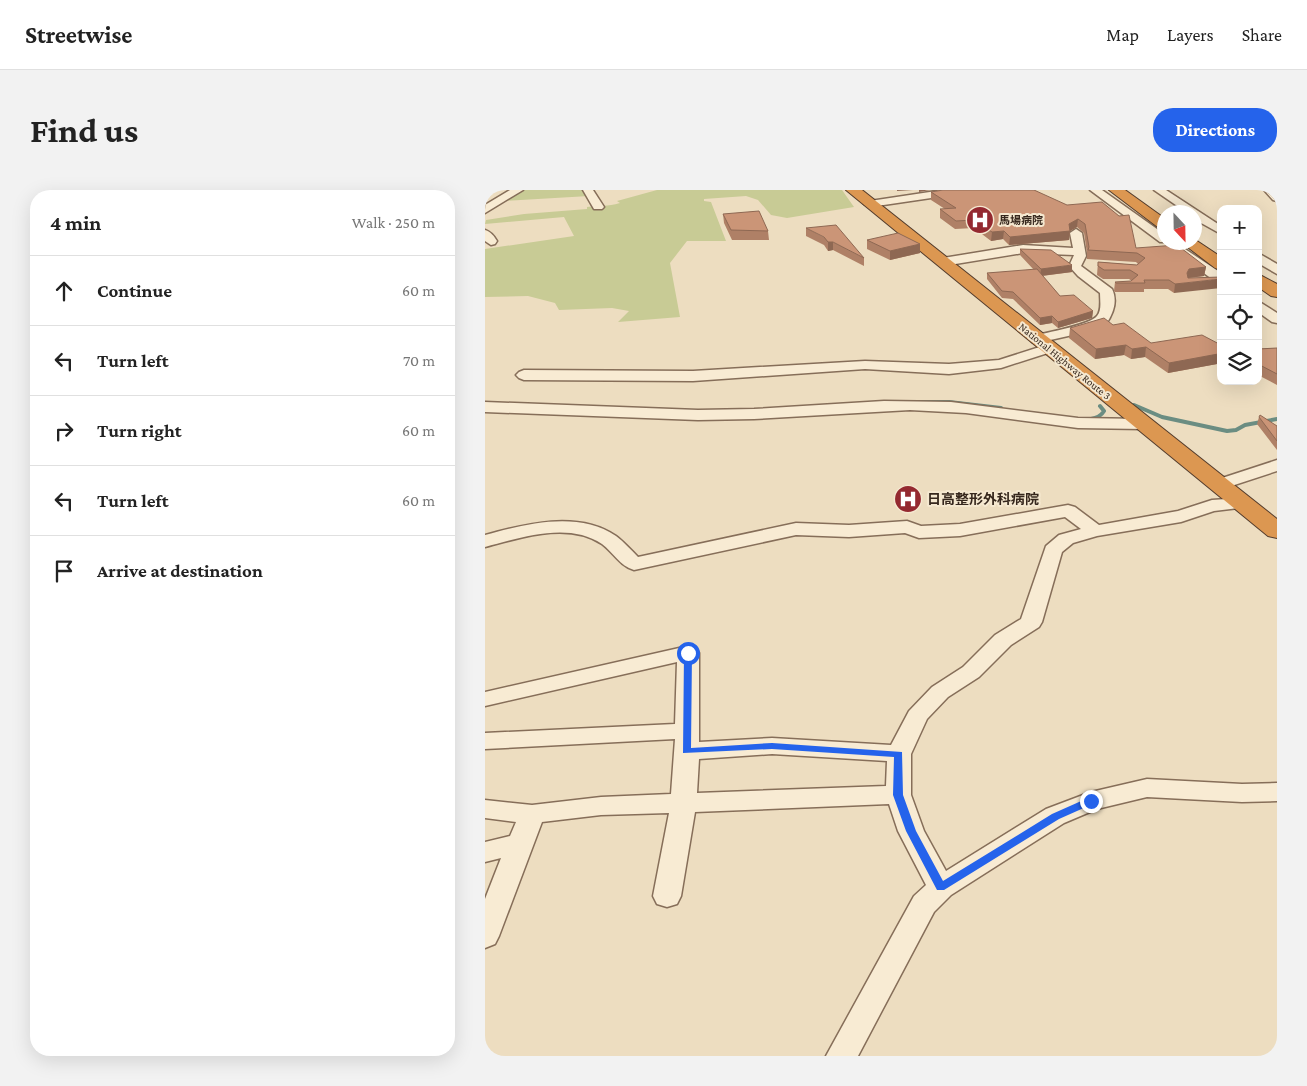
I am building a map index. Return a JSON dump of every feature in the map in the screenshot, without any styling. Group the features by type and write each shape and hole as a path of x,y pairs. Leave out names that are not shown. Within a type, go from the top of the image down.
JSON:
{"highway":[{"name":"National Highway Route 3","path":"853,190 1277,531"},
{"path":"1122,192 1157,210"},
{"path":"1122,192 1157,220"},
{"path":"1202,239 1218,250"},
{"path":"1199,250 1217,263"},
{"path":"1262,282 1277,292"},
{"path":"1262,295 1277,305"}],"street":[{"path":"485,210 518,190"},
{"path":"588,190 599,207"},
{"path":"870,204 965,190"},
{"path":"1095,190 1157,233"},
{"path":"1159,190 1182,205"},
{"path":"1202,218 1217,228"},
{"path":"524,375 693,376 865,365 949,369 1001,364 1043,343 1101,320 1107,311 1107,292 1081,273 1075,266 1077,258 1076,232"},
{"path":"943,262 1023,249 1077,258 1093,265"},
{"path":"1181,250 1217,276"},
{"path":"1262,260 1277,270"},
{"path":"1201,282 1217,280"},
{"path":"1099,285 1119,285"},
{"path":"1262,308 1277,319"},
{"path":"485,407 671,415 728,415 865,407 935,406 1056,422 1143,424"},
{"path":"1219,484 1277,465"},
{"path":"941,887 911,831 898,795 899,754 917,716 940,692 971,672 1003,640 1031,622 1053,550 1066,539 1096,531 1181,516 1212,506 1241,502"},
{"path":"485,541 509,534 557,527 591,530 609,539 634,564 796,529 849,531 907,527 919,532 960,530 1068,511 1096,531"},
{"path":"485,699 688,653 687,741 683,804 667,896"},
{"path":"485,742 687,741 899,754"},
{"path":"842,1056 924,904 941,887 1055,816 1091,801 1147,788 1242,793 1277,792"},
{"path":"485,809 532,814 601,806 898,795"},
{"path":"485,936 532,814"},
{"path":"485,852 520,844"}],"green space":[{"path":"524,190 585,190 589,196 502,201"},
{"path":"657,190 842,190 854,207 787,218 771,215 758,200 746,196 704,199 704,201 711,202 726,241 687,241 670,263 680,317 618,322 629,311 612,308 559,310 555,303 528,296 485,297 485,249 574,236 564,217 485,224 486,220 611,205 620,203 617,201"}],"building":[{"path":"943,190 1034,190 1067,205 1102,202 1119,216 1129,215 1136,248 1157,246 1157,250 1184,250 1206,267 1189,269 1187,273 1188,278 1217,277 1217,279 1175,284 1169,280 1144,280 1145,283 1116,283 1131,281 1138,275 1130,270 1104,270 1098,266 1098,262 1137,265 1145,258 1137,253 1088,250 1085,224 1078,219 1069,224 1070,231 1010,237 1004,231 992,232 974,220 956,221 940,209 956,208 931,192"},
{"path":"759,211 768,231 731,230 723,214"},
{"path":"836,225 864,258 833,242 828,242 824,237 806,228"},
{"path":"898,233 920,244 890,251 867,240"},
{"path":"1020,249 1051,250 1072,265 1041,269"},
{"path":"1037,269 1060,296 1074,295 1093,311 1058,322 1052,316 1040,318 1013,292 1002,291 987,273"},
{"path":"1104,318 1113,325 1124,323 1151,343 1202,335 1217,343 1217,354 1169,363 1146,347 1132,349 1126,345 1096,349 1070,328"},
{"path":"1277,348 1277,374 1262,366 1262,349"},
{"path":"1260,415 1277,426 1277,441 1259,417"}],"waterway":[{"path":"898,402 949,402 1001,408"},
{"path":"1134,405 1162,417 1227,431 1236,430 1245,425 1277,419"},
{"path":"1091,419 1099,417 1103,413 1104,411 1100,406"}],"place":[{"name":"馬場病院","path":"980,220"},
{"name":"日高整形外科病院","path":"908,499"}],"route":[{"path":"688,653 687,751 772,746 899,754 898,795 911,831 941,887 1055,816 1091,801"}]}
